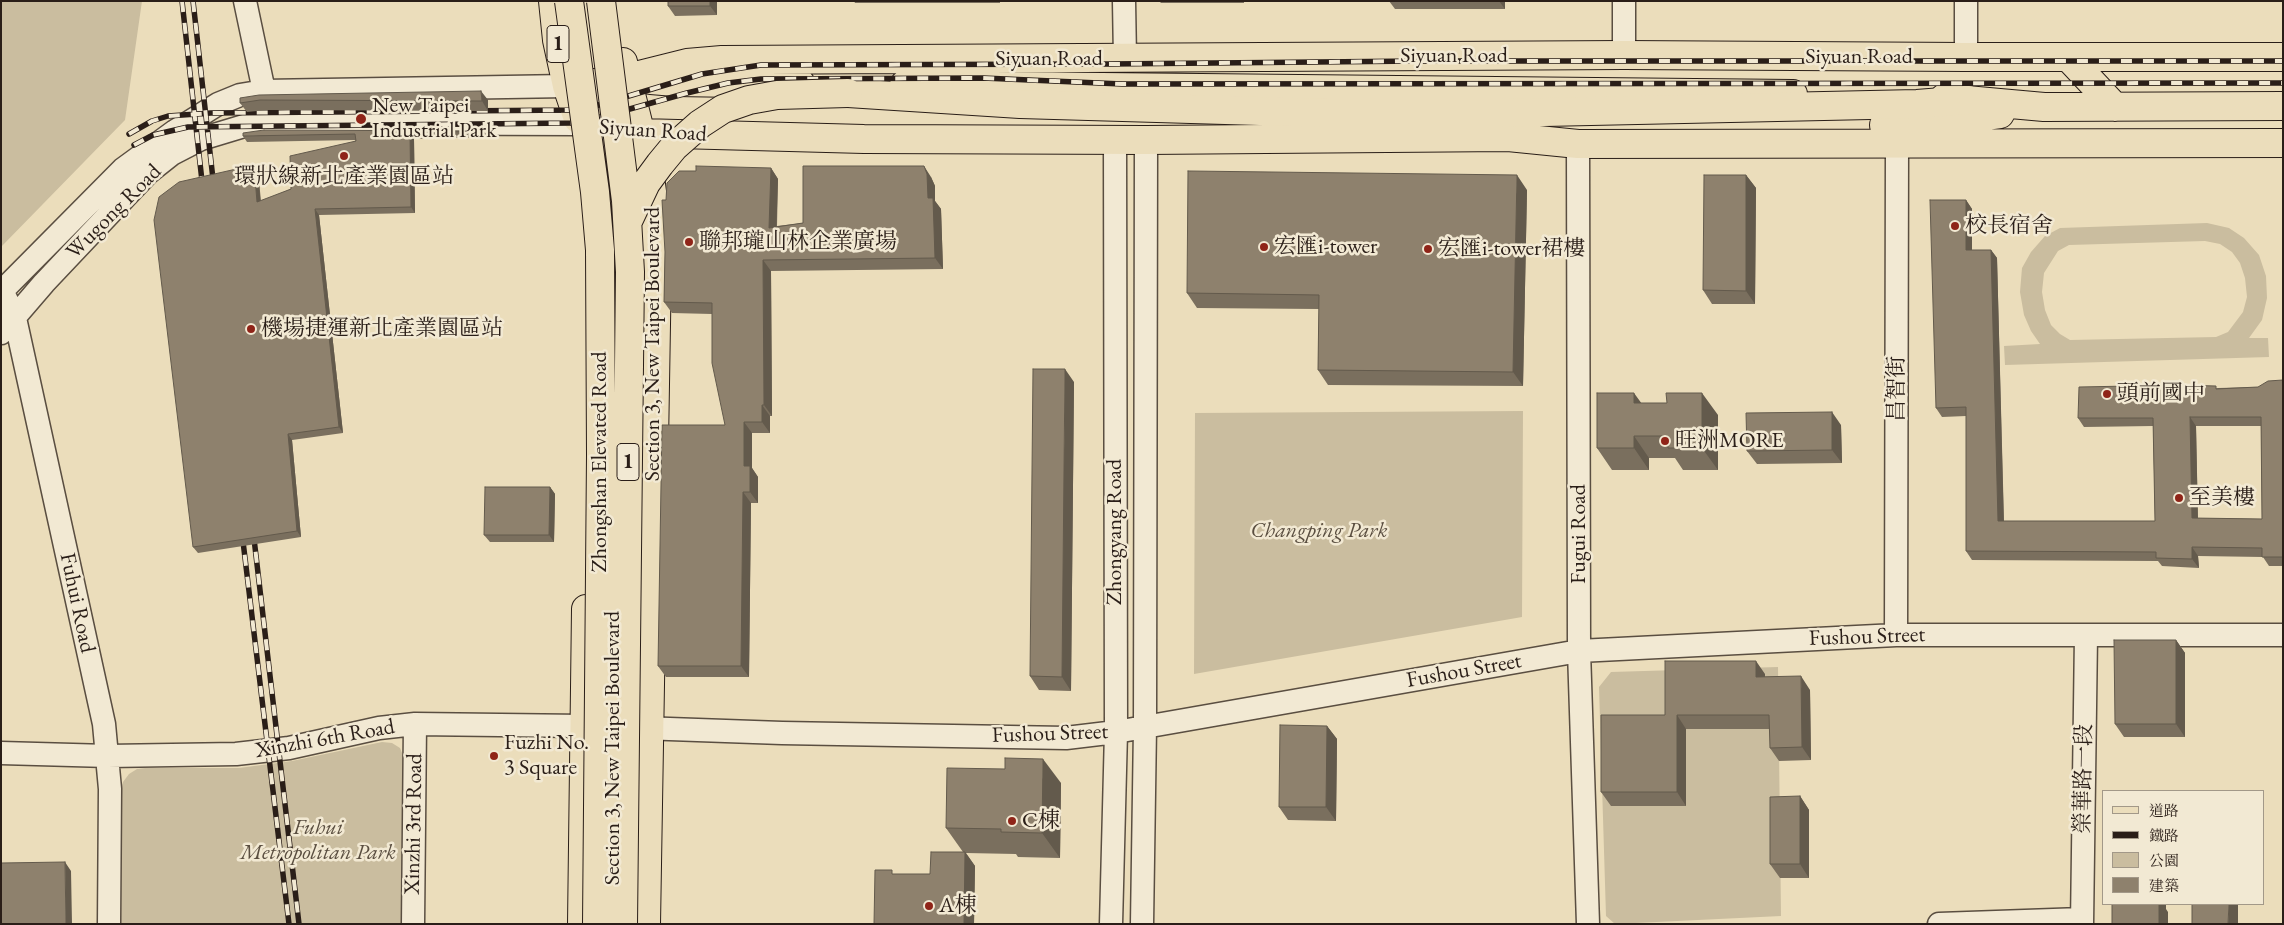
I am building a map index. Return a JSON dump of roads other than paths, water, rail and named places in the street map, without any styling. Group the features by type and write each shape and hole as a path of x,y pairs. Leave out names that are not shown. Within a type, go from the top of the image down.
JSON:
{"main road":[{"name":"1","path":"553,1 557,40 577,85"},
{"name":"Zhongshan Elevated Road","path":"569,1 595,192 600,250 601,455 597,924"},
{"path":"581,1 577,85 591,128"},
{"name":"Zhongshan Elevated Road","path":"601,1 626,201 630,272 624,924"},
{"name":"1","path":"612,1 617,39 627,78"},
{"name":"Siyuan Road","path":"577,85 627,78 659,69 722,60 1624,55 1966,58 2283,57"},
{"path":"2068,57 2115,107"},
{"name":"Siyuan Road","path":"627,78 675,82 1918,95 2044,108 2283,106"},
{"name":"Section 3, New Taipei Boulevard","path":"582,924 590,212 588,175 591,128 627,78"},
{"name":"Section 3, New Taipei Boulevard","path":"627,78 641,131 653,199 657,264 646,924"},
{"path":"601,455 606,363 617,260 625,228 635,204 646,183 674,147 700,124 723,109 749,100 785,95 848,93 1020,104 1356,113 1498,113 1898,105 1968,100"},
{"name":"Siyuan Road","path":"1508,137 1585,127 1918,125 2044,108"},
{"name":"Siyuan Road","path":"591,128 724,136 834,138 1146,140 1508,137 1578,144 2283,143"},
{"name":"Section 3, New Taipei Boulevard","path":"591,128 614,248 612,924"}],"street":[{"path":"244,1 264,91"},
{"path":"1124,1 1125,59"},
{"path":"1624,1 1624,55"},
{"path":"1966,1 1966,58"},
{"name":"Wugong Road","path":"2,290 123,169 175,131 218,104 240,95 264,91 577,85"},
{"name":"Wugong Road","path":"8,326 148,173 201,139 226,130 267,124 591,128"},
{"name":"Zhongyang Road","path":"1111,924 1116,732 1115,140"},
{"name":"Zhongyang Road","path":"1142,924 1145,727 1146,140"},
{"name":"Fugui Road","path":"1578,144 1579,651 1588,924"},
{"name":"昌智街","path":"1896,635 1897,144"},
{"name":"Fuhui Road","path":"2,290 8,326 104,724 108,756 109,924"},
{"name":"Fushou Street","path":"649,729 1066,738 1116,732 1579,651 1896,635 2283,635"},
{"name":"榮華路一段","path":"2082,921 2086,635"},
{"name":"Xinzhi 6th Road","path":"1,753 108,756 236,754 280,749 379,728 415,724 585,726 649,729"},
{"name":"Xinzhi 3rd Road","path":"412,924 415,724"},
{"path":"1939,924 2082,921"}],"railway":[{"path":"182,1 203,190"},
{"path":"193,1 214,188"},
{"path":"129,134 152,121 168,116 211,113 571,110 592,107 702,74 761,65 1421,61 2283,61"},
{"path":"134,145 153,135 188,127 572,123 594,119 728,83 761,79 983,78 1122,84 2283,83"},
{"path":"253,530 299,924"},
{"path":"242,533 289,924"}],"place":[{"name":"New Taipei Industrial Park","path":"361,119"},
{"name":"環狀線新北產業園區站","path":"344,156"},
{"name":"校長宿舍","path":"1955,226"},
{"name":"聯邦瓏山林企業廣場","path":"689,242"},
{"name":"宏匯i-tower","path":"1264,247"},
{"name":"宏匯i-tower裙樓","path":"1428,249"},
{"name":"機場捷運新北產業園區站","path":"251,329"},
{"name":"頭前國中","path":"2107,394"},
{"name":"旺洲MORE","path":"1665,441"},
{"name":"至美樓","path":"2179,498"},
{"name":"Fuzhi No. 3 Square","path":"494,756"},
{"name":"C棟","path":"1012,821"},
{"name":"A棟","path":"929,906"}],"park label":[{"name":"Changping Park","path":"1319,531"},
{"name":"Fuhui Metropolitan Park","path":"318,840"}]}
